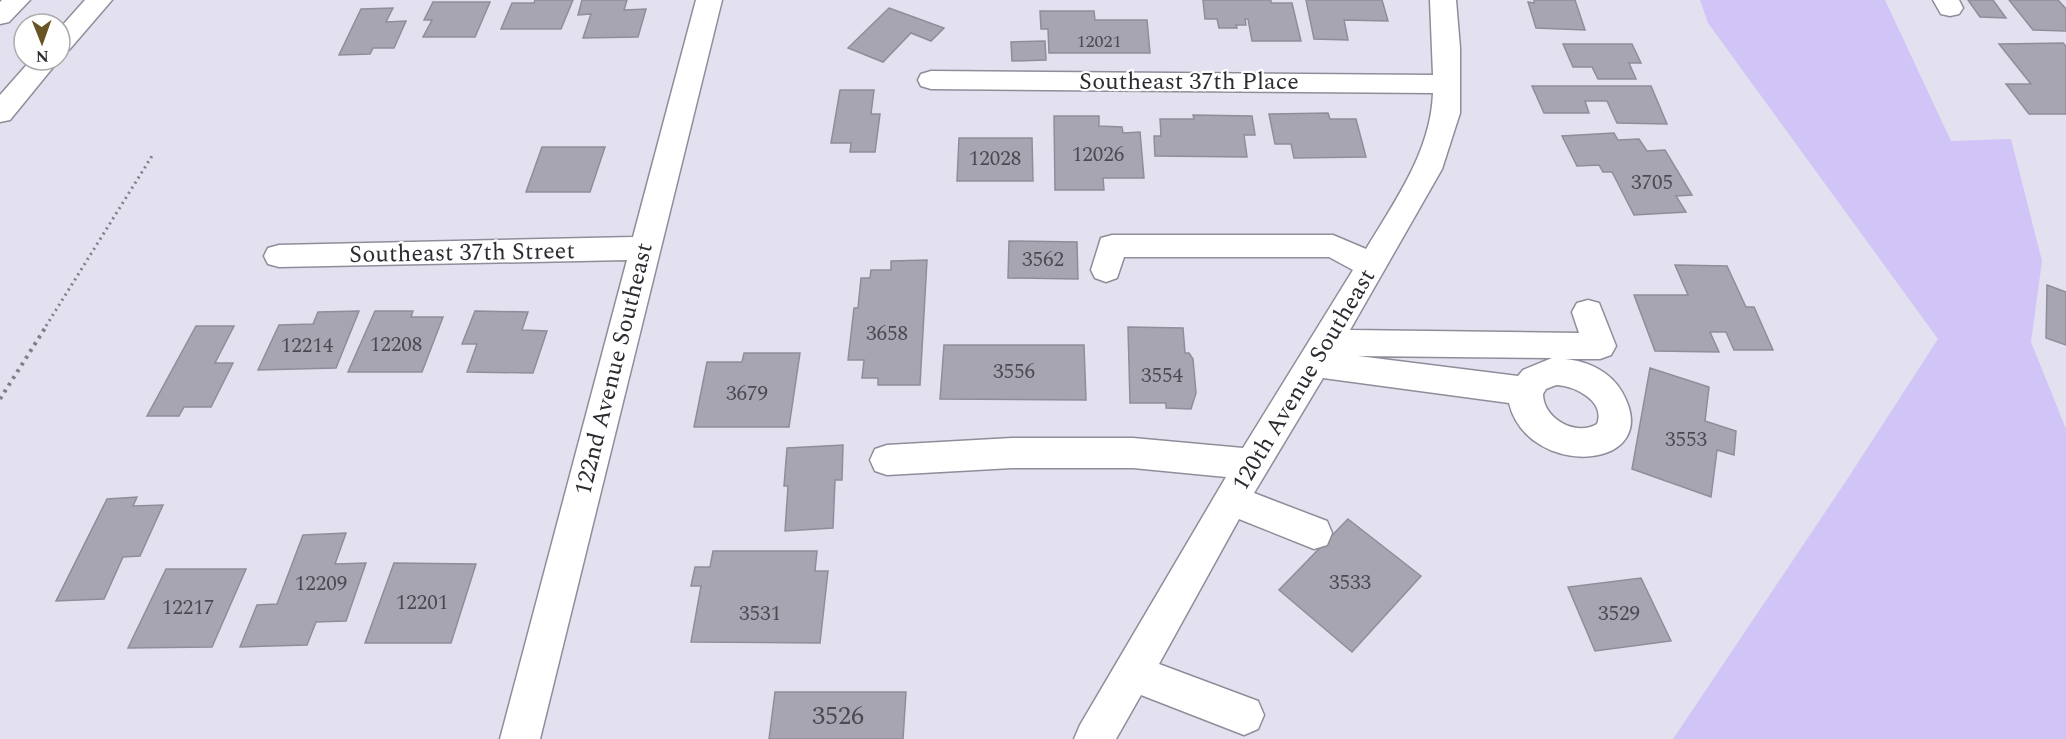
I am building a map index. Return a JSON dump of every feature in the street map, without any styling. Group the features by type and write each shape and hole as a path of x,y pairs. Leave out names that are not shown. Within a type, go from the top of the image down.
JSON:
{"main road":[{"path":"0,16 17,0"},
{"path":"72,30 99,0"},
{"name":"122nd Avenue Southeast","path":"520,739 644,248 710,0"},
{"name":"120th Avenue Southeast","path":"1094,739 1252,464 1428,169 1446,113 1443,0"},
{"path":"0,113 36,72"},
{"name":"Southeast 37th Place","path":"931,80 1447,84"},
{"path":"1106,270 1112,246 1333,246 1372,266"},
{"name":"Southeast 37th Street","path":"279,256 644,248"},
{"path":"1320,353 1600,345 1588,312"},
{"path":"1320,353 1526,391"},
{"path":"887,460 1012,453 1133,453 1252,464"},
{"path":"1232,500 1314,533"},
{"path":"1132,673 1244,715"}],"path":[{"path":"0,399 152,156"}],"shaded area":[{"path":"1700,0 1885,0 1951,141 2011,139 2042,261 2031,342 2066,429 2066,739 1673,739 1938,339 1708,23"}],"building":[{"path":"535,0 573,0 561,29 501,29 512,3 534,3"},
{"path":"582,0 627,0 624,10 646,9 638,37 583,38 591,14 578,15"},
{"path":"1203,0 1271,0 1271,3 1292,3 1301,41 1252,41 1248,19 1245,19 1246,25 1236,25 1237,28 1219,28 1217,19 1205,19"},
{"path":"1306,0 1382,0 1388,21 1344,20 1348,40 1314,39"},
{"path":"1534,0 1575,0 1585,30 1536,28 1528,2 1534,3"},
{"path":"1968,0 1993,0 2006,18 1980,17"},
{"path":"2009,0 2058,0 2066,9 2066,31 2033,30"},
{"path":"433,2 490,2 475,37 423,37 432,20 424,20"},
{"path":"393,8 386,22 406,21 394,48 373,48 370,54 339,55 361,9"},
{"path":"889,8 944,28 931,41 911,33 883,62 848,48"},
{"path":"1040,11 1094,11 1095,20 1147,20 1150,53 1049,53 1048,29 1041,29"},
{"path":"1045,41 1046,60 1012,61 1011,42"},
{"path":"2063,43 2066,46 2066,114 2029,114 2006,84 2031,84 1999,44"},
{"path":"1563,44 1632,44 1641,63 1629,63 1636,79 1598,79 1592,67 1573,67"},
{"path":"1532,86 1651,86 1667,124 1617,123 1607,101 1585,101 1589,113 1544,113"},
{"path":"840,90 874,90 871,114 880,114 875,152 850,152 851,143 831,143"},
{"path":"1328,113 1330,119 1356,119 1366,157 1294,158 1291,144 1275,144 1269,114"},
{"path":"1193,115 1252,116 1255,135 1244,135 1247,157 1155,156 1154,136 1161,136 1160,119 1194,119"},
{"path":"1054,116 1099,116 1099,126 1122,127 1123,133 1140,132 1144,178 1103,178 1104,190 1055,190"},
{"path":"1614,133 1618,140 1639,139 1647,151 1665,150 1692,195 1676,196 1686,212 1634,215 1612,172 1603,172 1599,165 1577,166 1562,136"},
{"path":"959,138 1032,138 1033,181 957,181"},
{"path":"542,147 605,147 590,192 526,192"},
{"path":"1009,241 1077,242 1078,279 1008,278"},
{"path":"927,260 920,385 878,385 878,378 862,378 864,360 848,360 854,308 858,308 861,278 870,278 871,270 891,270 891,261"},
{"path":"1675,265 1727,266 1746,307 1754,307 1773,350 1734,350 1726,332 1710,332 1719,352 1655,351 1634,295 1688,295"},
{"path":"2047,285 2066,292 2066,345 2046,338"},
{"path":"359,311 336,368 258,370 279,325 313,324 318,312"},
{"path":"375,311 413,311 411,317 443,317 422,372 348,372"},
{"path":"475,311 528,312 522,330 547,331 533,373 467,372 477,344 462,344"},
{"path":"196,326 234,326 215,363 233,363 211,407 184,407 179,416 147,416"},
{"path":"1128,327 1183,328 1185,353 1189,353 1193,359 1196,393 1191,409 1166,408 1166,403 1130,403"},
{"path":"944,345 1084,345 1086,400 940,399"},
{"path":"744,353 800,353 789,427 694,427 707,362 742,362"},
{"path":"1650,368 1709,387 1705,421 1736,431 1734,455 1717,450 1711,497 1632,469"},
{"path":"843,445 842,480 835,480 833,528 785,531 788,486 784,486 787,448"},
{"path":"137,497 133,506 163,505 140,556 123,557 104,599 56,601 107,499"},
{"path":"1348,519 1421,576 1352,652 1279,590"},
{"path":"346,533 335,564 366,563 346,621 316,622 307,645 240,647 257,605 277,604 303,535"},
{"path":"713,551 817,551 815,571 828,571 820,643 691,642 701,586 691,586 695,567 710,567"},
{"path":"394,563 476,564 451,643 365,643"},
{"path":"166,569 246,569 212,647 128,648"},
{"path":"1641,578 1671,641 1595,651 1568,587"},
{"path":"775,692 906,692 903,739 769,739"}]}
